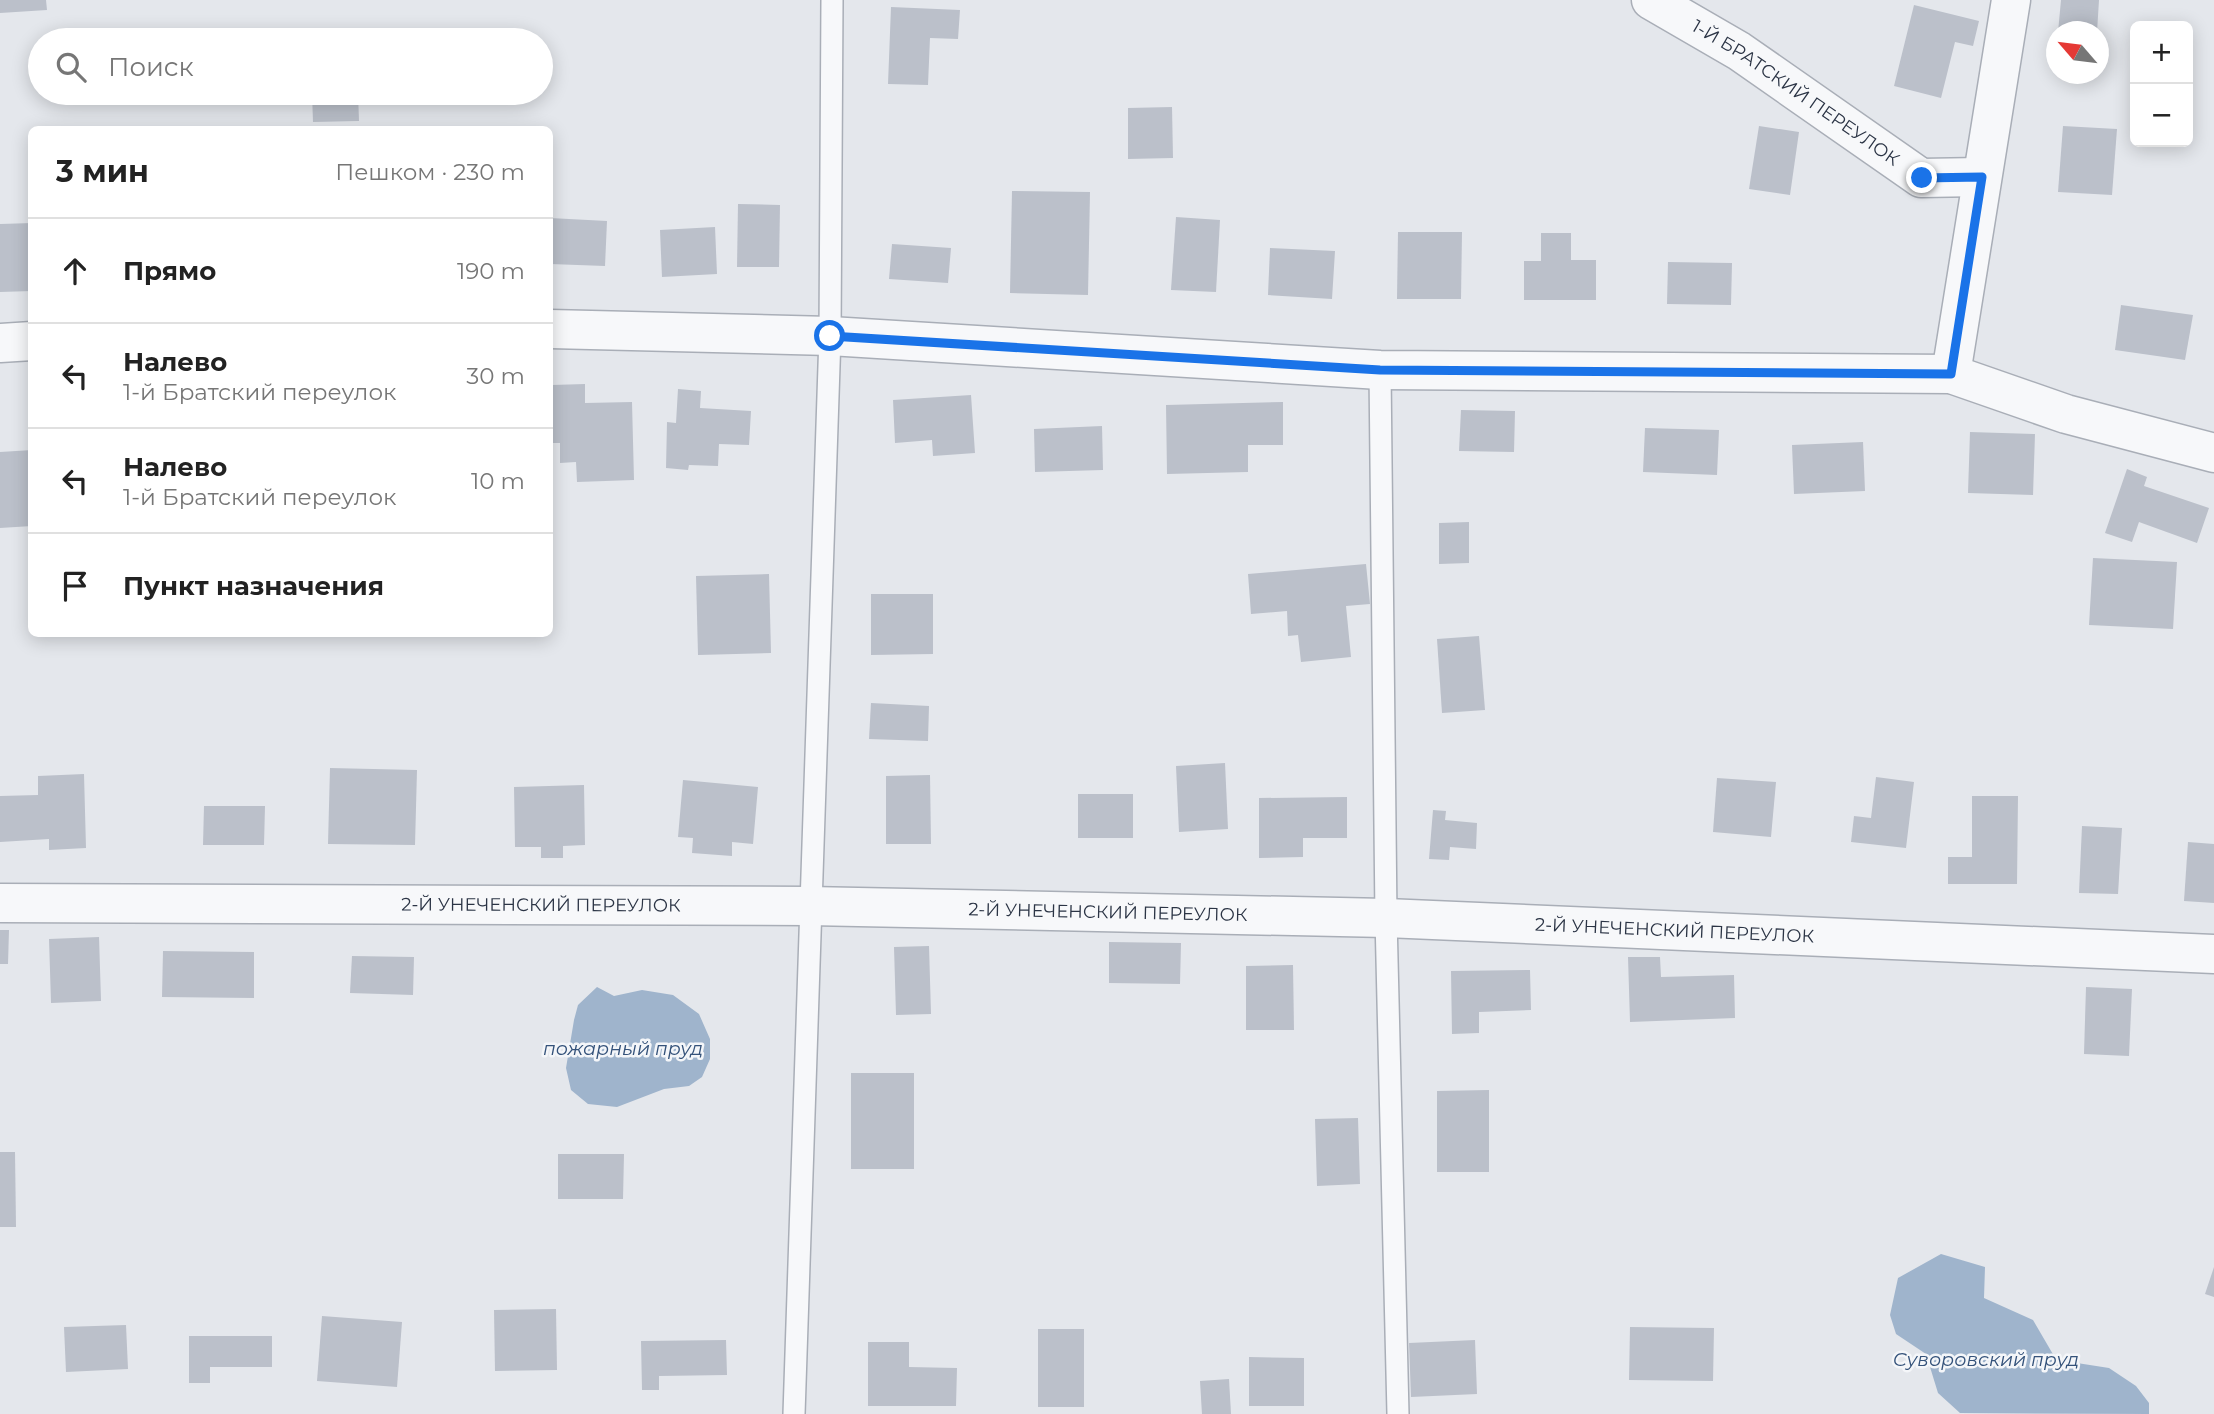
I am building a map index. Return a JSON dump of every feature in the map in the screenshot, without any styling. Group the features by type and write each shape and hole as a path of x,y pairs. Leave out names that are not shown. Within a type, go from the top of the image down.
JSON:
{"street":[{"name":"1-Й БРАТСКИЙ ПЕРЕУЛОК","path":"1651,0 1739,51 1922,178 1982,177"},
{"path":"1951,374 2011,0"},
{"path":"553,329 830,336 1380,370 1951,374 2066,414 2214,453"},
{"path":"0,343 28,341"},
{"name":"2-Й УНЕЧЕНСКИЙ ПЕРЕУЛОК","path":"0,903 810,906 1387,918 2214,954"}],"lane":[{"path":"793,1414 830,336 832,0"},
{"path":"1380,370 1387,918 1398,1414"}],"water":[{"name":"пожарный пруд","path":"597,987 614,996 642,990 673,995 699,1014 710,1039 710,1059 702,1077 689,1086 664,1089 617,1107 588,1104 571,1090 566,1068 574,1020 578,1005"},
{"name":"Суворовский пруд","path":"1941,1254 1985,1267 1984,1298 2033,1320 2054,1356 2109,1368 2136,1386 2149,1403 2149,1414 1960,1413 1938,1393 1926,1354 1896,1334 1890,1315 1898,1278"}],"building":[{"path":"0,0 46,0 47,10 0,13"},
{"path":"2061,0 2099,0 2098,21 2059,21"},
{"path":"1914,5 1979,21 1973,46 1955,42 1941,98 1894,86"},
{"path":"891,7 960,10 958,39 930,38 928,85 888,84"},
{"path":"312,105 358,105 359,121 313,122"},
{"path":"1172,107 1173,158 1128,159 1128,108"},
{"path":"1759,126 1799,132 1790,195 1749,189"},
{"path":"2063,126 2117,129 2112,195 2058,192"},
{"path":"1012,191 1090,192 1088,295 1010,293"},
{"path":"738,204 780,205 779,267 737,267"},
{"path":"1176,217 1220,220 1216,292 1171,290"},
{"path":"553,218 607,221 605,266 553,264"},
{"path":"28,223 28,291 0,292 0,224"},
{"path":"715,227 717,274 662,277 660,230"},
{"path":"1398,232 1462,232 1461,299 1397,299"},
{"path":"1541,233 1571,233 1571,260 1596,260 1596,300 1524,300 1524,261 1541,261"},
{"path":"892,244 951,248 948,283 889,279"},
{"path":"1270,248 1335,251 1332,299 1268,295"},
{"path":"1668,262 1732,263 1731,305 1667,304"},
{"path":"2121,305 2193,315 2185,360 2115,350"},
{"path":"585,384 585,403 632,402 634,480 577,482 576,462 560,463 560,443 553,443 553,385"},
{"path":"678,389 701,391 700,408 751,411 749,445 719,444 718,466 689,465 688,470 666,468 667,422 676,423"},
{"path":"971,395 975,453 933,456 932,440 895,443 893,400"},
{"path":"1283,402 1283,445 1248,445 1248,472 1167,474 1166,405"},
{"path":"1461,410 1515,411 1514,452 1459,451"},
{"path":"1102,426 1103,470 1035,472 1034,429"},
{"path":"1645,428 1719,430 1717,475 1643,472"},
{"path":"1970,432 2035,434 2033,495 1968,493"},
{"path":"1863,442 1865,491 1794,494 1792,445"},
{"path":"28,450 28,526 0,528 0,452"},
{"path":"2127,469 2147,477 2144,486 2209,508 2197,543 2139,522 2132,542 2105,533"},
{"path":"1469,522 1469,563 1439,564 1439,523"},
{"path":"2093,558 2177,562 2173,629 2089,625"},
{"path":"1366,564 1370,604 1346,606 1351,657 1301,662 1298,635 1288,636 1287,611 1251,614 1248,574"},
{"path":"769,574 771,653 698,655 696,576"},
{"path":"871,594 933,594 933,654 871,655"},
{"path":"1479,636 1485,710 1442,713 1437,639"},
{"path":"871,703 929,706 928,741 869,739"},
{"path":"1225,763 1228,829 1179,832 1176,766"},
{"path":"330,768 417,770 415,845 328,844"},
{"path":"84,774 86,848 49,850 49,839 0,842 0,796 38,795 38,776"},
{"path":"930,775 931,844 886,844 886,776"},
{"path":"1876,777 1914,782 1906,848 1851,842 1854,816 1871,818"},
{"path":"1717,778 1776,782 1771,837 1713,832"},
{"path":"683,780 758,787 753,844 732,842 732,856 692,853 693,838 678,837"},
{"path":"584,785 585,845 563,846 563,858 541,858 541,847 515,847 514,787"},
{"path":"1078,794 1133,794 1133,838 1078,838"},
{"path":"1972,796 2018,796 2017,884 1948,884 1948,857 1972,857"},
{"path":"1347,797 1347,838 1303,838 1303,857 1259,858 1259,798"},
{"path":"204,806 265,806 264,845 203,845"},
{"path":"1433,810 1446,811 1445,820 1477,823 1476,849 1450,847 1449,860 1429,859"},
{"path":"2082,826 2122,828 2118,894 2079,893"},
{"path":"2188,842 2214,844 2214,903 2184,901"},
{"path":"0,930 9,930 8,964 0,964"},
{"path":"99,937 101,1001 51,1003 49,939"},
{"path":"1109,942 1181,943 1180,984 1109,983"},
{"path":"929,946 931,1014 896,1015 894,947"},
{"path":"163,951 254,952 254,998 162,997"},
{"path":"352,956 414,957 413,995 350,993"},
{"path":"1628,957 1660,957 1661,977 1734,975 1735,1018 1630,1022"},
{"path":"1293,965 1294,1030 1246,1030 1246,966"},
{"path":"1530,970 1531,1010 1479,1012 1479,1033 1452,1034 1451,971"},
{"path":"2086,987 2132,989 2129,1056 2084,1054"},
{"path":"851,1073 914,1073 914,1169 851,1169"},
{"path":"1489,1090 1489,1172 1437,1172 1437,1091"},
{"path":"1358,1118 1360,1184 1317,1186 1315,1119"},
{"path":"0,1152 15,1152 16,1227 0,1227"},
{"path":"558,1154 624,1154 623,1199 558,1199"},
{"path":"2214,1267 2214,1297 2205,1294"},
{"path":"556,1309 557,1370 495,1371 494,1310"},
{"path":"322,1316 402,1322 397,1387 317,1381"},
{"path":"126,1325 128,1369 66,1372 64,1327"},
{"path":"1630,1327 1714,1328 1713,1381 1629,1380"},
{"path":"1038,1329 1084,1329 1084,1407 1038,1407"},
{"path":"189,1336 272,1336 272,1367 210,1367 210,1383 189,1383"},
{"path":"726,1340 727,1375 659,1376 659,1390 642,1390 641,1341"},
{"path":"1475,1340 1477,1394 1411,1397 1409,1343"},
{"path":"868,1342 909,1342 909,1367 957,1368 956,1406 868,1406"},
{"path":"1249,1357 1304,1358 1304,1406 1249,1406"},
{"path":"1229,1379 1231,1414 1202,1414 1200,1381"}],"route":[{"path":"830,336 1380,370 1951,374 1982,177 1922,178"}]}
